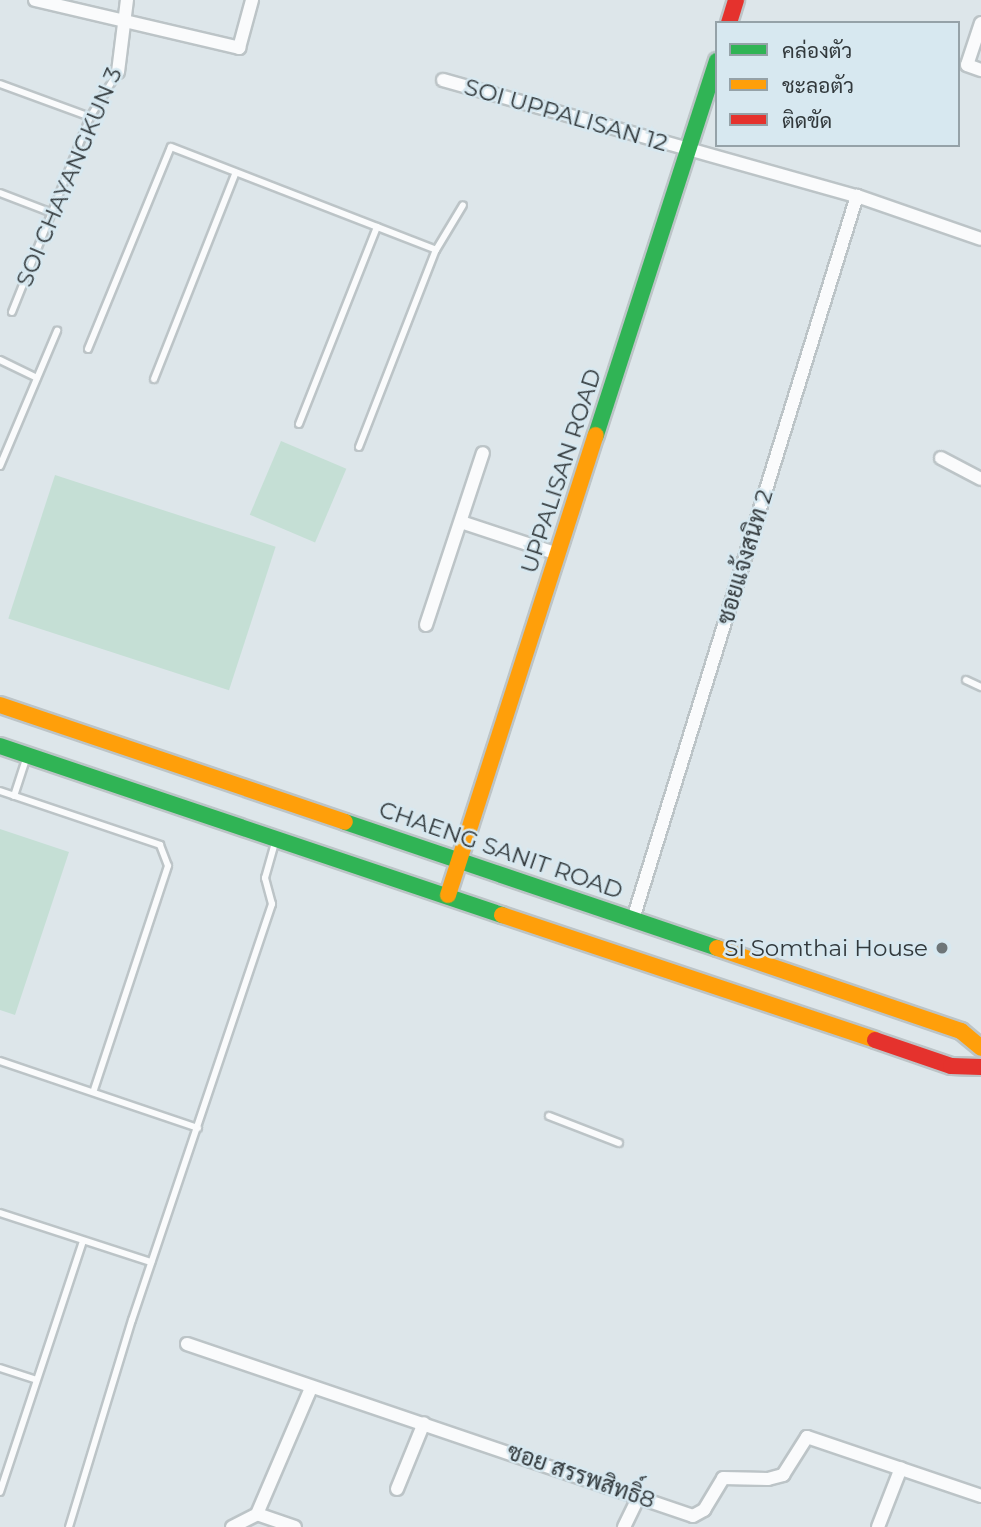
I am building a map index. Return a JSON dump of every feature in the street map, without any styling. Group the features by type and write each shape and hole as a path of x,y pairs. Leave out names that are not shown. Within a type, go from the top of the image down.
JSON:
{"main road":[{"path":"730,21 736,0"},
{"name":"UPPALISAN ROAD","path":"448,895 715,67"},
{"name":"CHAENG SANIT ROAD","path":"0,705 961,1031 981,1048"},
{"path":"0,746 277,836 951,1066 981,1068"}],"street":[{"path":"36,0 239,48 252,0"},
{"name":"SOI CHAYANGKUN 3","path":"118,72 127,0"},
{"path":"981,23 967,65 981,70"},
{"name":"SOI UPPALISAN 12","path":"443,79 688,151 857,196 981,239"},
{"name":"ซอยแจ้งสนิท 2","path":"633,919 857,196"},
{"path":"426,625 483,453"},
{"path":"941,458 981,479"},
{"path":"461,522 558,554"},
{"name":"ซอย สรรพสิทธิ์8","path":"187,1344 693,1516 704,1510 723,1478 768,1479 783,1475 807,1437 981,1496"},
{"path":"232,1527 257,1514 311,1388"},
{"path":"397,1489 424,1423"},
{"path":"878,1527 901,1468"},
{"path":"624,1527 639,1496"},
{"path":"257,1514 295,1527"}],"lane":[{"name":"SOI CHAYANGKUN 3","path":"12,312 90,117 118,72"},
{"path":"0,83 90,117"},
{"path":"88,349 171,147 436,250"},
{"path":"154,379 235,174"},
{"path":"0,193 52,213"},
{"path":"359,447 436,250 463,205"},
{"path":"299,424 377,227"},
{"path":"0,466 57,331"},
{"path":"0,360 37,378"},
{"path":"966,680 981,687"},
{"path":"14,796 27,755"},
{"path":"0,791 160,845 168,866 94,1090"},
{"path":"69,1527 151,1262 272,904 265,878 277,836"},
{"path":"0,1061 94,1090 198,1128"},
{"path":"550,1116 619,1143"},
{"path":"0,1213 151,1262"},
{"path":"0,1492 83,1241"},
{"path":"0,1368 36,1380"}],"green space":[{"path":"281,441 346,469 315,542 250,515"},
{"path":"55,475 276,547 229,690 8,619"},
{"path":"0,829 69,852 15,1015 0,1010"}],"traffic: fast":[{"path":"596,435 715,67"},
{"path":"0,746 502,915"},
{"path":"345,822 717,948"}],"traffic: slow":[{"path":"448,895 596,435"},
{"path":"0,705 345,822"},
{"path":"502,915 875,1040"},
{"path":"717,948 961,1031 981,1048"}],"traffic: jam":[{"path":"730,21 736,0"},
{"path":"875,1040 951,1066 981,1067"}],"place":[{"name":"Si Somthai House","path":"942,948"}]}
